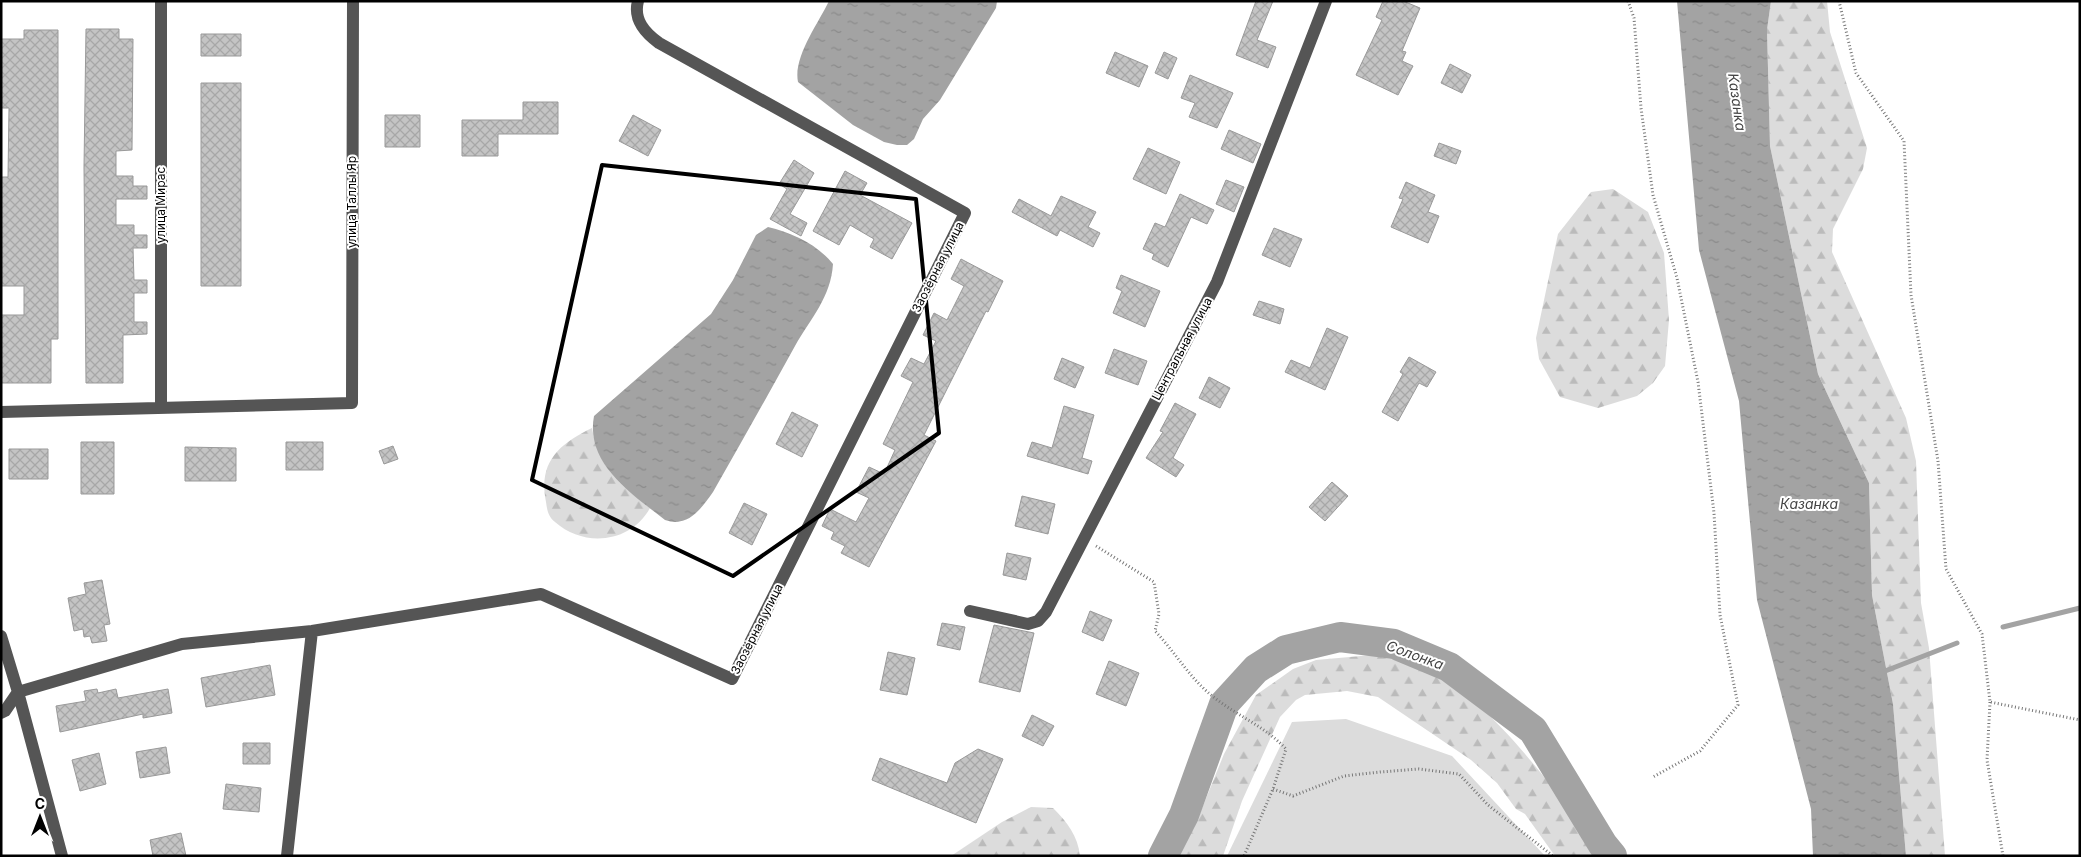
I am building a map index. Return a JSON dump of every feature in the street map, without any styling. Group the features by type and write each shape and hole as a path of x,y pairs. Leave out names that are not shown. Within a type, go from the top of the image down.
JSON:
{"street":[{"name":"улица Мирас","path":"161,1 161,408"},
{"name":"улица Таллы Яр","path":"161,408 352,404 353,1"},
{"name":"Заозёрная улица","path":"312,631 541,594 732,679 965,213 659,43 648,35 638,20 638,1"},
{"name":"Центральная улица","path":"970,611 1028,624 1038,621 1046,612 1083,537 1217,282 1326,1"},
{"path":"1,412 161,408"},
{"path":"1,713 5,711 18,692 182,644 312,631 287,856"},
{"path":"1,636 62,856"}],"path":[{"path":"1628,1 1634,18 1641,108 1653,195 1677,278 1698,382 1714,513 1720,615 1738,705 1700,751 1653,777"},
{"path":"1839,1 1856,73 1904,141 1911,296 1938,461 1946,569 1982,634 1990,702 1987,760 2003,856"},
{"path":"1083,537 1154,582 1160,614 1155,631 1172,649 1182,666 1210,694 1276,738 1286,748 1273,789 1244,856"},
{"path":"1990,702 2080,720"},
{"path":"1273,789 1294,796 1344,776 1419,769 1460,774 1488,805 1553,856"}],"highlighted area":[{"path":"602,165 916,199 939,433 733,576 532,480"}],"green space":[{"path":"1771,1 1827,1 1830,32 1867,148 1863,169 1833,229 1832,252 1906,418 1916,461 1921,603 1929,648 1945,856 1906,856 1893,704 1872,595 1869,483 1818,374 1770,146 1767,30"},
{"path":"1613,189 1648,212 1664,253 1669,320 1665,366 1653,383 1637,396 1598,408 1560,397 1539,359 1536,338 1558,234 1591,192"},
{"path":"592,428 595,442 605,465 620,483 650,508 642,520 631,529 619,535 606,538 579,536 555,522 548,513 544,488 548,465 554,456 570,441"},
{"path":"1372,655 1427,670 1452,684 1477,704 1524,752 1605,856 1555,856 1525,814 1516,809 1497,783 1471,760 1378,697 1347,691 1305,695 1296,700 1280,717 1242,801 1223,856 1177,856 1194,828 1224,754 1256,695 1293,669 1316,660"},
{"path":"1346,719 1452,756 1545,856 1227,856 1292,722"},
{"path":"1031,807 1053,808 1071,830 1077,842 1080,856 951,856 1002,822"}],"water":[{"path":"829,1 997,1 996,8 940,100 923,119 914,139 907,145 897,145 884,142 853,125 798,82 797,72 803,51"},
{"name":"Казанка","path":"1677,1 1771,1 1767,30 1770,146 1818,374 1869,483 1872,595 1893,704 1906,856 1813,856 1811,809 1757,600 1739,401 1699,250"},
{"path":"768,227 804,240 827,257 833,264 828,287 819,307 704,505 687,519 673,522 665,520 626,488 604,463 597,449 593,433 594,416 711,314 733,280 756,235"}],"building":[{"path":"1256,1 1273,1 1257,40 1276,47 1268,68 1236,55"},
{"path":"1383,1 1403,1 1420,8 1402,51 1406,52 1402,61 1413,66 1398,95 1356,75 1382,20 1376,17"},
{"path":"86,29 119,29 119,39 133,39 132,150 116,151 116,176 133,176 133,186 147,186 147,199 116,199 116,225 134,225 134,235 147,235 147,248 133,248 134,280 147,280 147,293 134,293 134,322 147,322 147,334 123,335 123,383 86,383 84,167"},
{"path":"24,30 58,30 58,339 51,339 51,383 1,383 1,315 24,315 24,286 1,286 1,177 8,177 9,108 1,108 1,39 24,39"},
{"path":"201,34 241,34 241,56 201,56"},
{"path":"1115,52 1148,66 1139,87 1106,73"},
{"path":"1164,52 1177,58 1168,79 1155,73"},
{"path":"1450,64 1471,75 1462,93 1441,83"},
{"path":"1190,75 1233,93 1217,128 1189,117 1195,103 1181,98"},
{"path":"201,83 241,83 241,286 201,286"},
{"path":"523,102 558,102 558,134 498,134 498,156 462,156 462,120 523,120"},
{"path":"385,115 420,115 420,147 385,147"},
{"path":"633,115 661,130 648,156 619,141"},
{"path":"1229,130 1261,144 1253,163 1221,149"},
{"path":"1439,143 1461,151 1456,164 1434,156"},
{"path":"1148,148 1180,162 1166,194 1133,179"},
{"path":"794,160 814,173 790,214 807,223 801,236 770,219 787,189 779,184"},
{"path":"845,171 867,183 860,195 912,223 892,259 870,247 874,239 850,225 839,245 813,231"},
{"path":"1226,180 1244,187 1234,212 1216,204"},
{"path":"1406,182 1435,195 1428,212 1439,216 1428,243 1391,227 1403,199 1399,198"},
{"path":"1180,194 1214,210 1207,224 1191,217 1168,267 1152,259 1154,254 1143,249 1155,223 1165,227"},
{"path":"1061,196 1096,212 1088,227 1100,233 1093,247 1060,230 1057,236 1012,212 1019,199 1051,216"},
{"path":"1274,228 1302,239 1290,267 1262,255"},
{"path":"961,259 1003,281 924,435 936,441 869,567 841,553 845,546 831,539 834,532 822,526 830,509 856,522 869,498 856,492 869,467 884,474 895,450 883,444 913,382 901,376 911,358 924,364 936,341 923,335 934,313 947,320 964,286 951,279"},
{"path":"1121,275 1160,291 1145,327 1113,313 1122,291 1116,288"},
{"path":"1259,301 1284,309 1280,324 1253,315"},
{"path":"1327,328 1348,337 1325,390 1285,372 1291,360 1310,368"},
{"path":"1114,349 1147,361 1138,385 1105,373"},
{"path":"1409,357 1436,372 1427,387 1419,383 1398,421 1382,412 1403,374 1400,372"},
{"path":"1062,358 1084,367 1075,388 1054,379"},
{"path":"1209,377 1230,388 1220,408 1199,398"},
{"path":"1175,403 1196,414 1173,458 1184,465 1176,477 1146,458 1163,432 1160,431"},
{"path":"1064,406 1094,415 1082,458 1092,461 1088,474 1027,456 1032,442 1052,448"},
{"path":"792,412 818,425 802,457 776,444"},
{"path":"81,442 114,442 114,494 81,494"},
{"path":"286,442 323,442 323,470 286,470"},
{"path":"393,446 398,459 384,464 379,451"},
{"path":"185,447 236,448 236,481 185,481"},
{"path":"9,449 48,449 48,479 9,479"},
{"path":"1332,482 1348,496 1325,521 1309,507"},
{"path":"1022,496 1055,504 1048,534 1015,526"},
{"path":"744,503 767,514 752,545 729,533"},
{"path":"1007,553 1031,558 1026,580 1003,575"},
{"path":"102,580 110,624 104,625 107,641 92,643 90,636 84,637 83,629 74,631 68,598 86,594 84,583"},
{"path":"1090,611 1112,620 1103,641 1082,632"},
{"path":"942,623 965,627 960,650 937,645"},
{"path":"994,625 1034,633 1020,692 979,682"},
{"path":"888,652 915,658 907,695 880,690"},
{"path":"1109,661 1139,673 1126,706 1096,694"},
{"path":"270,665 275,695 206,707 201,678"},
{"path":"97,689 98,693 116,689 118,698 168,689 172,713 143,718 143,714 60,732 56,706 86,701 84,691"},
{"path":"1032,715 1054,726 1043,746 1022,736"},
{"path":"243,743 270,743 270,764 243,764"},
{"path":"166,747 170,773 140,778 136,752"},
{"path":"978,749 1003,759 976,823 872,780 880,758 947,783 955,763"},
{"path":"99,753 106,784 80,791 72,760"},
{"path":"226,784 261,788 259,812 223,809"},
{"path":"181,833 186,856 153,856 150,840"}],"waterway":[{"path":"2003,627 2080,608"},
{"name":"Солонка","path":"1163,856 1184,815 1224,704 1256,669 1286,650 1340,637 1394,644 1449,667 1533,730 1603,845 1612,856"},
{"path":"1880,673 1957,643"}]}
